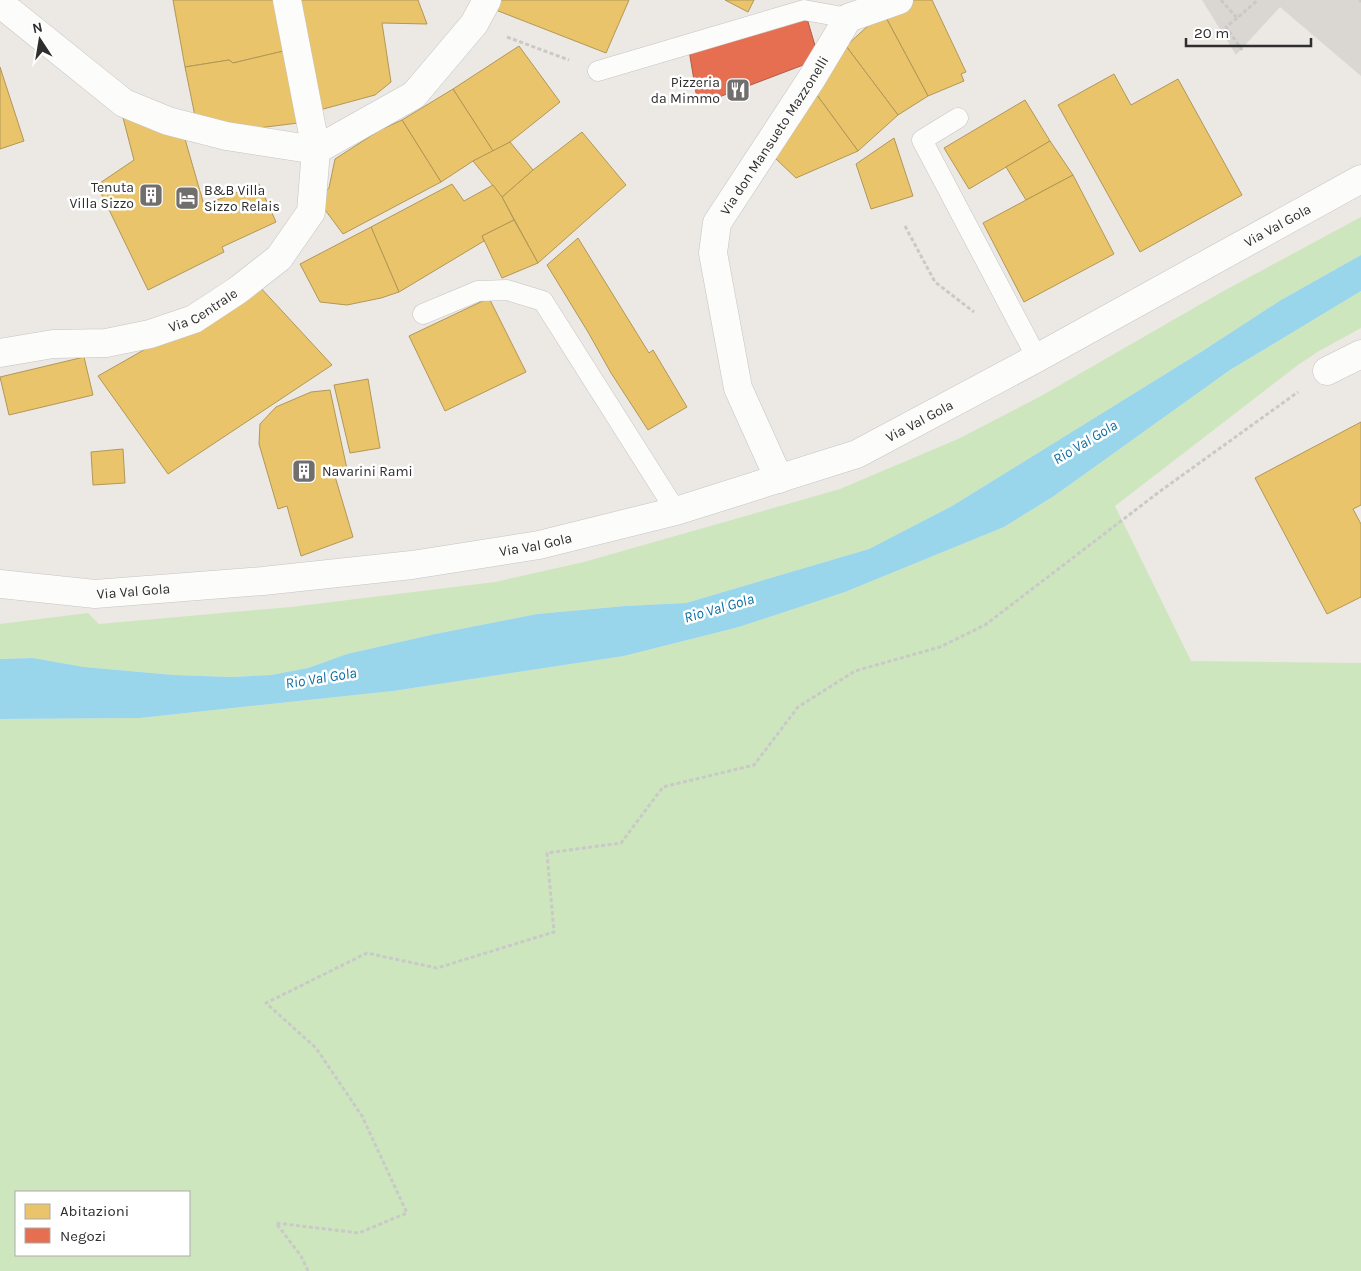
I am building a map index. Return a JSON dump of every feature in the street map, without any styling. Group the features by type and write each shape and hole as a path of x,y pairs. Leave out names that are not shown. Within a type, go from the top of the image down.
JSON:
{"street":[{"path":"3,0 7,9 124,102 168,121 226,136 316,150 414,96 474,24 488,0"},
{"name":"Via Centrale","path":"0,353 53,344 106,343 150,334 194,319 238,290 279,258 311,212 316,150 287,0"},
{"path":"848,9 899,0"},
{"name":"Via don Mansueto Mazzonelli","path":"779,479 738,388 713,254 718,223 812,78 848,9"},
{"name":"Via Val Gola","path":"0,584 95,594 273,580 412,565 539,545 676,511 857,454 1037,358 1361,179"},
{"path":"1327,371 1361,354"}],"lane":[{"path":"598,71 804,10 848,9"},
{"path":"958,118 922,140 1037,358"},
{"path":"423,314 478,291 507,290 543,301 676,511"}],"path":[{"path":"1221,0 1237,18"},
{"path":"1242,50 1226,27 1258,0"},
{"path":"474,24 598,71"},
{"path":"904,226 935,282 978,314"},
{"path":"308,1271 301,1256 276,1223 359,1233 407,1213 362,1116 316,1048 266,1003 367,953 437,968 554,932 547,853 621,843 663,788 754,765 798,707 855,672 940,647 985,626 1159,492 1327,371"}],"green space":[{"path":"1361,217 1361,255 1281,300 1201,352 952,506 869,549 686,603 537,614 347,654 308,668 271,675 231,677 174,675 84,667 33,658 0,659 0,624 88,613 99,624 291,607 495,582 584,562 840,489 958,439 1041,396 1220,293"},
{"path":"1361,291 1361,328 1298,365 1115,506 1191,661 1361,663 1361,1271 0,1271 0,719 140,718 393,691 624,656 739,627 845,592 1004,527 1054,496 1230,370"}],"shaded area":[{"path":"1202,0 1361,0 1361,76 1280,7 1236,55"}],"water":[{"name":"Rio Val Gola","path":"1361,255 1361,291 1230,370 1054,496 1004,527 845,592 739,627 624,656 393,691 140,718 0,719 0,659 33,658 84,667 174,675 231,677 271,675 308,668 347,654 537,614 686,603 869,549 952,506 1201,352 1281,300"}],"building: Abitazioni":[{"path":"173,0 283,0 292,49 233,63 229,60 185,67"},
{"path":"298,0 418,0 427,24 382,23 391,82 375,95 316,111"},
{"path":"492,0 629,0 606,53 488,7"},
{"path":"725,0 754,0 748,12"},
{"path":"911,0 932,0 966,72 961,74 964,81 928,96 883,12"},
{"path":"883,12 928,96 898,115 846,46"},
{"path":"519,46 560,102 510,142 493,151 453,89"},
{"path":"846,46 898,115 858,151 814,91"},
{"path":"292,49 306,122 234,131 196,121 185,67 229,60 233,63"},
{"path":"0,67 24,141 0,149"},
{"path":"1114,74 1131,105 1178,79 1242,195 1140,252 1058,105"},
{"path":"453,89 493,151 473,161 441,182 402,120"},
{"path":"814,91 858,151 796,178 775,158"},
{"path":"1025,100 1050,141 969,189 944,148"},
{"name":"Tenuta Villa Sizzo","path":"122,114 183,132 204,205 259,184 276,222 222,247 224,252 148,290 97,185 134,160"},
{"path":"402,120 441,182 343,234 317,199 329,188 335,159 380,130"},
{"path":"582,132 626,185 538,263 502,197"},
{"path":"894,138 913,196 871,209 856,164"},
{"path":"1050,141 1073,175 1026,200 1006,167"},
{"path":"510,142 533,170 502,197 473,161"},
{"path":"1073,175 1114,254 1024,302 983,223"},
{"path":"452,184 464,201 493,185 502,197 514,220 482,236 484,241 399,292 371,227"},
{"path":"514,220 538,263 502,278 482,236"},
{"path":"371,227 399,292 347,305 320,302 300,264"},
{"path":"578,238 649,353 653,350 687,407 648,430 611,373 547,265"},
{"path":"258,285 332,365 168,474 98,376"},
{"path":"489,298 526,372 445,411 409,336"},
{"path":"84,357 93,395 9,415 0,377"},
{"path":"368,379 380,448 350,453 334,385"},
{"name":"Navarini Rami","path":"330,390 347,469 334,473 353,537 301,556 287,506 278,509 259,444 260,424 276,407 311,392"},
{"path":"1361,422 1361,505 1353,509 1361,524 1361,597 1327,614 1255,478"},
{"path":"123,449 125,483 93,485 91,452"}],"building: Negozi":[{"path":"806,15 819,59 698,105 689,50"}],"place":[{"name":"Pizzeria da Mimmo","path":"738,90"},
{"name":"Tenuta Villa Sizzo","path":"151,195"},
{"name":"B&B Villa Sizzo Relais","path":"187,198"},
{"name":"Navarini Rami","path":"304,471"}]}
